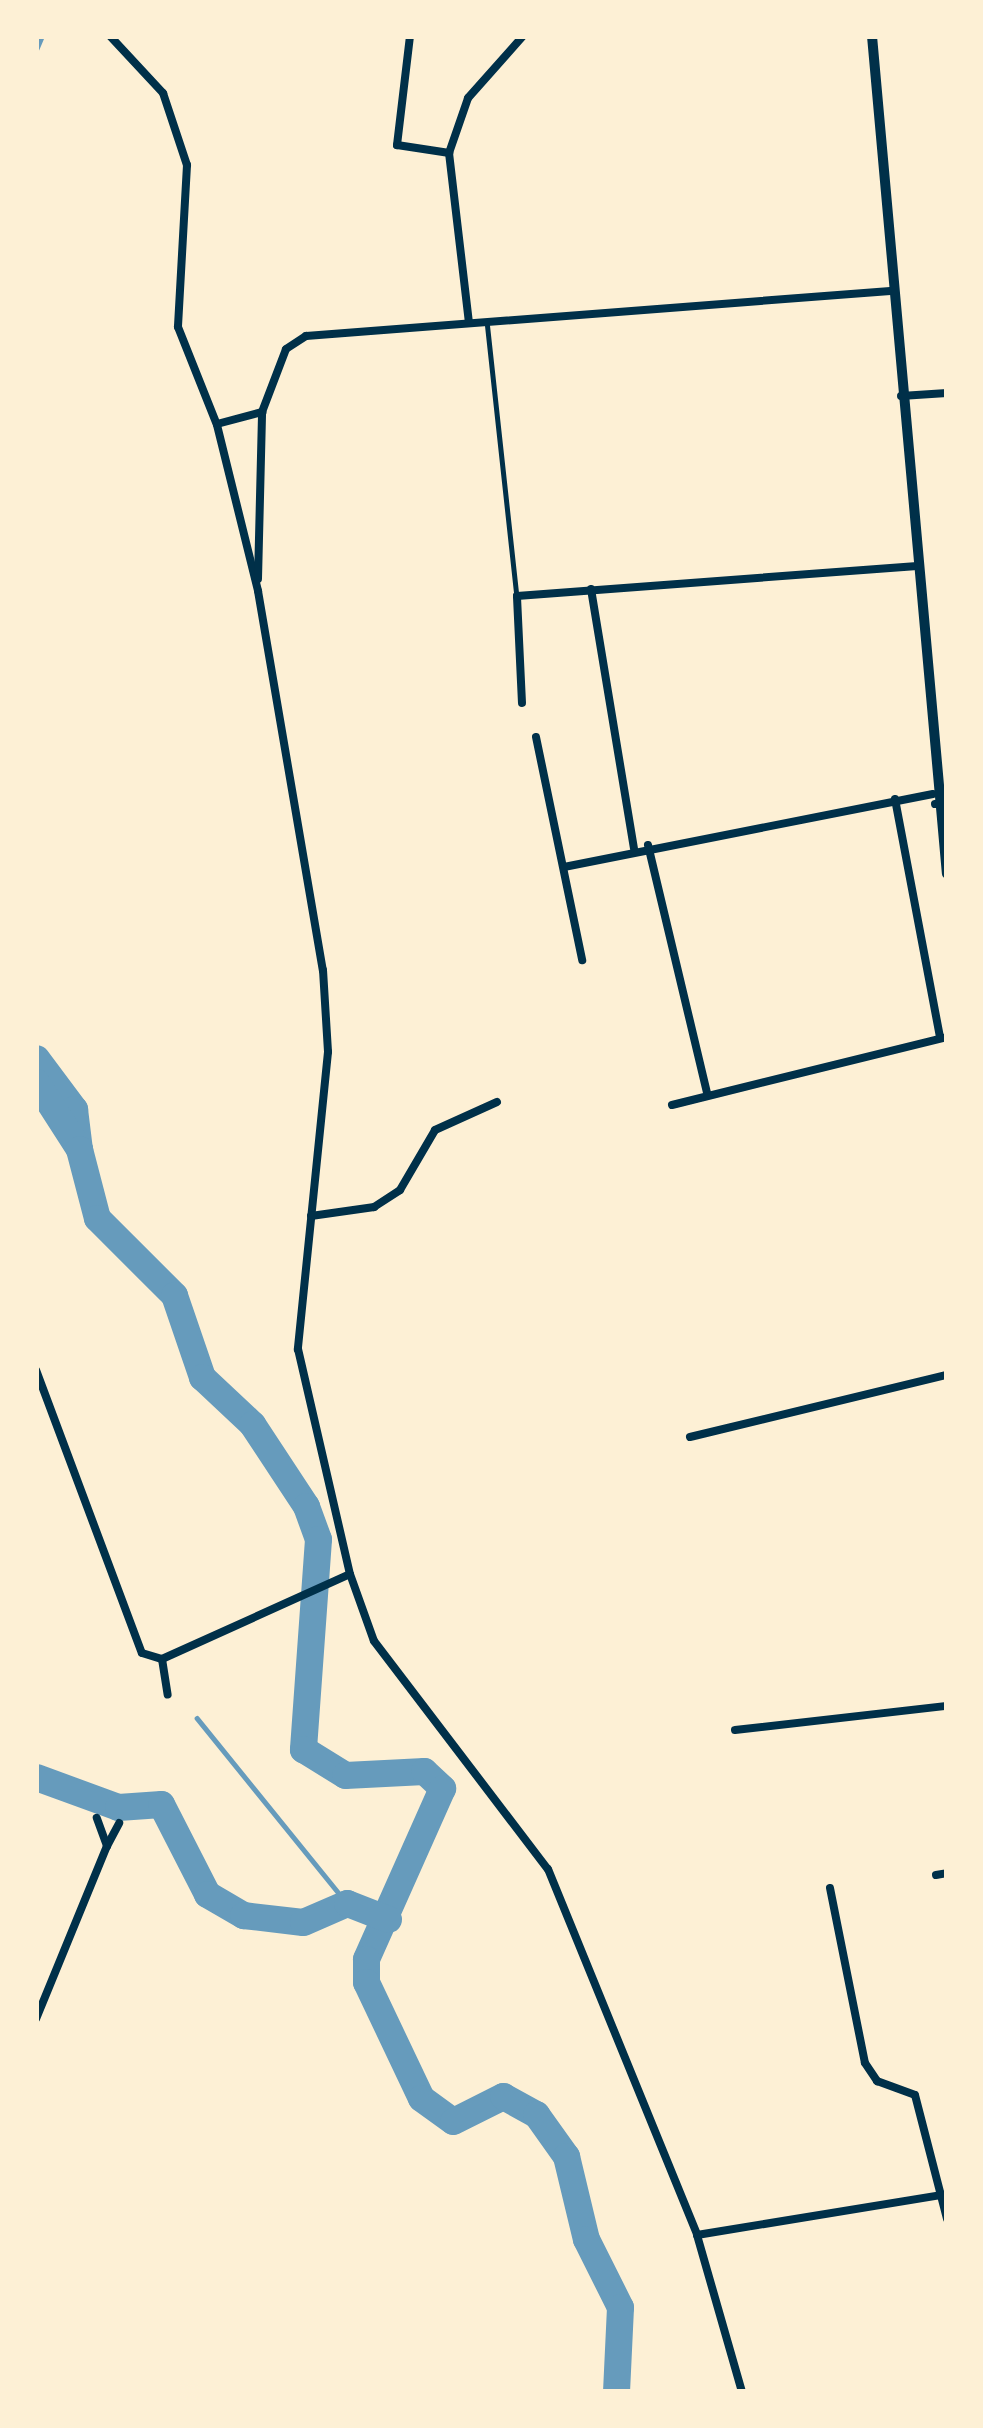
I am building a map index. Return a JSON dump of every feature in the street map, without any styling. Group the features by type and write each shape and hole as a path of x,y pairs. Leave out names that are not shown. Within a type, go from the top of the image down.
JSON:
{"main road":[{"path":"872,36 914,566 947,874"}],"street":[{"path":"110,36 163,93 184,153 178,327 217,424 258,591 327,1015 298,1349 350,1574 374,1641 548,1869 697,2234 742,2392"},
{"path":"410,36 397,145 449,153"},
{"path":"470,322 449,153 467,98 523,36"},
{"path":"258,591 262,412 286,349 306,336 890,291"},
{"path":"900,396 947,393"},
{"path":"217,424 262,412"},
{"path":"522,703 510,628 518,596 914,566"},
{"path":"591,590 634,848"},
{"path":"536,737 582,960"},
{"path":"672,1105 943,1038 895,799"},
{"path":"563,868 648,844 895,799 938,800"},
{"path":"648,844 707,1094"},
{"path":"311,1216 374,1207 400,1190 435,1130 497,1102"},
{"path":"36,1370 108,1540 104,1570 142,1653 162,1659 303,1589 350,1574"},
{"path":"690,1437 947,1376"},
{"path":"162,1659 169,1695"},
{"path":"735,1730 947,1708"},
{"path":"97,1818 106,1846"},
{"path":"36,2019 119,1823"},
{"path":"936,1875 947,1873"},
{"path":"830,1888 866,2063 878,2081 915,2095 947,2219"},
{"path":"697,2234 942,2195"}],"lane":[{"path":"488,321 518,596"}],"waterway":[{"path":"36,50 42,36"},
{"path":"36,1058 74,1109 79,1148"},
{"path":"36,1082 79,1149 97,1218 174,1295 202,1377 252,1424 306,1506 318,1539 303,1749 345,1775 424,1771 442,1788 366,1959 366,1982 421,2098 453,2121 503,2096 536,2114 566,2156 586,2239 620,2307 616,2392"},
{"path":"197,1718 347,1903"},
{"path":"36,1777 118,1807 161,1804 207,1894 243,1915 303,1922 347,1903 388,1919"}]}
